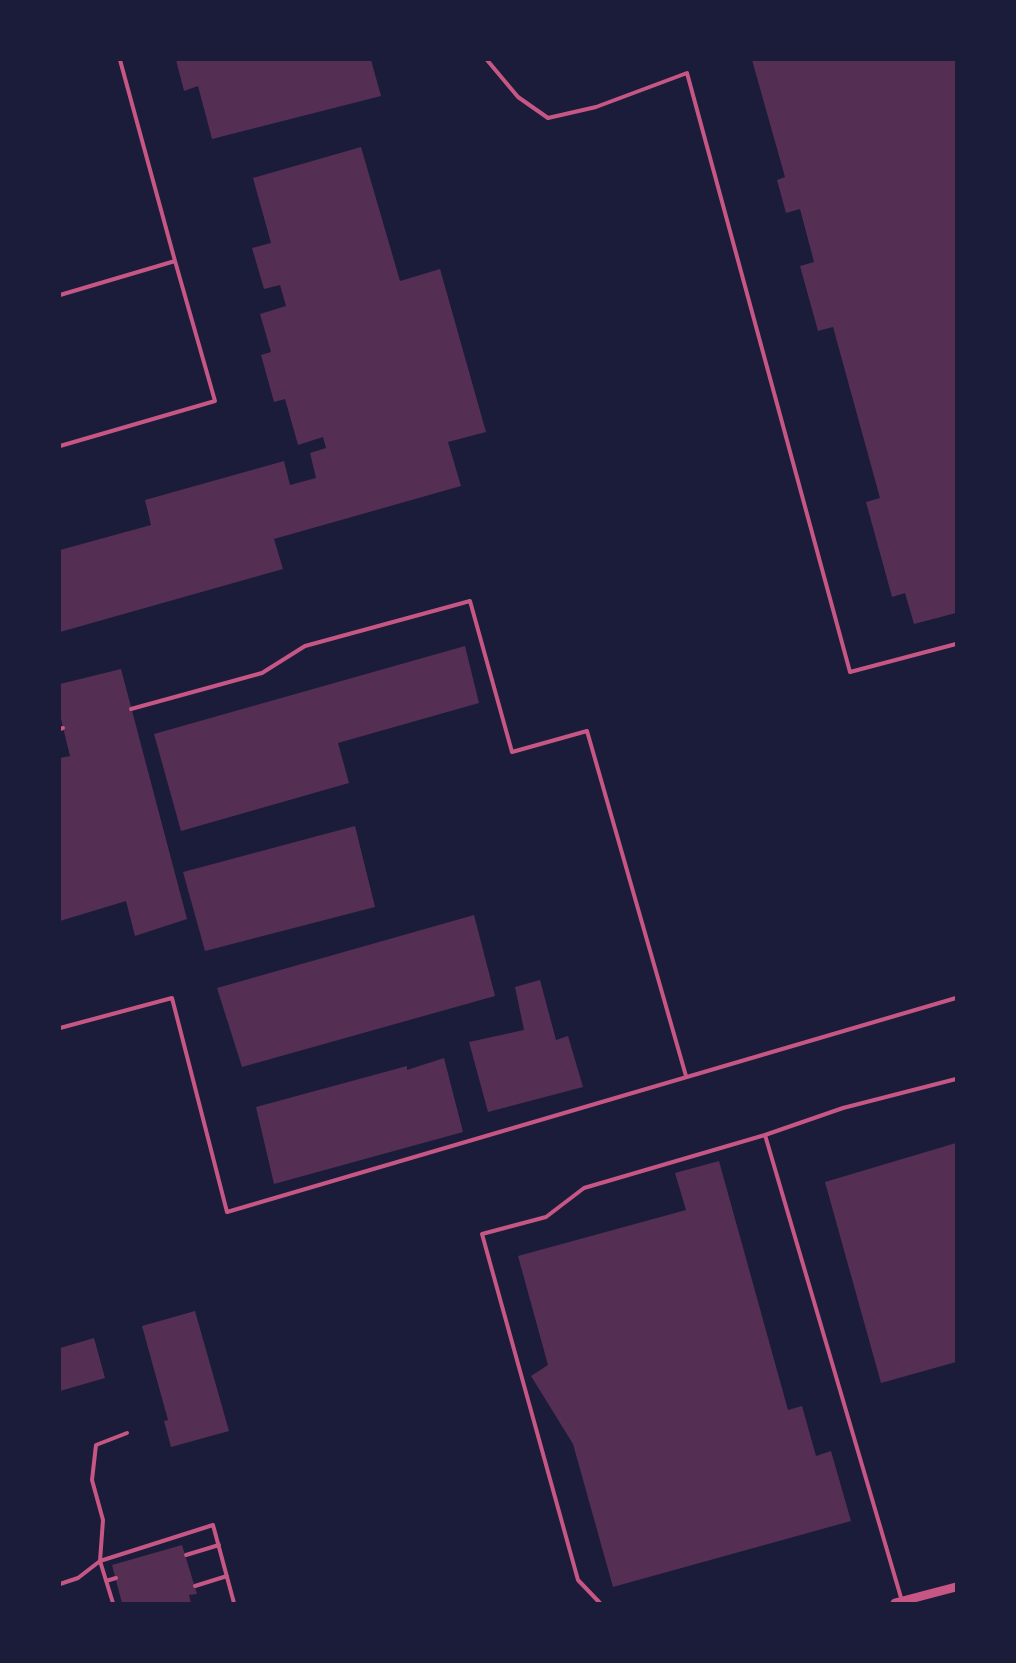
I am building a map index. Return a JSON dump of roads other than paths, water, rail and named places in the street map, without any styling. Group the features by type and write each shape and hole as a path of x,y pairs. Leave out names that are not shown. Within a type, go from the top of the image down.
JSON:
{"street":[{"path":"900,1602 956,1587"}],"lane":[{"path":"60,446 215,401 120,60"},
{"path":"487,60 518,97 548,118 596,107 688,73 850,672 956,644"},
{"path":"60,295 175,261"},
{"path":"131,709 262,673 305,646 470,600 512,752 587,731 686,1076"},
{"path":"60,1028 172,998 227,1212 956,998"},
{"path":"600,1603 578,1580 482,1234 546,1217 584,1188 765,1135 843,1108 956,1079"},
{"path":"765,1135 900,1602"},
{"path":"113,1603 100,1561 102,1520 92,1480 96,1445 127,1433"},
{"path":"60,1584 78,1578 100,1561 213,1525 234,1603"},
{"path":"186,1555 219,1545"},
{"path":"195,1586 227,1576"},
{"path":"106,1581 116,1578"}]}
